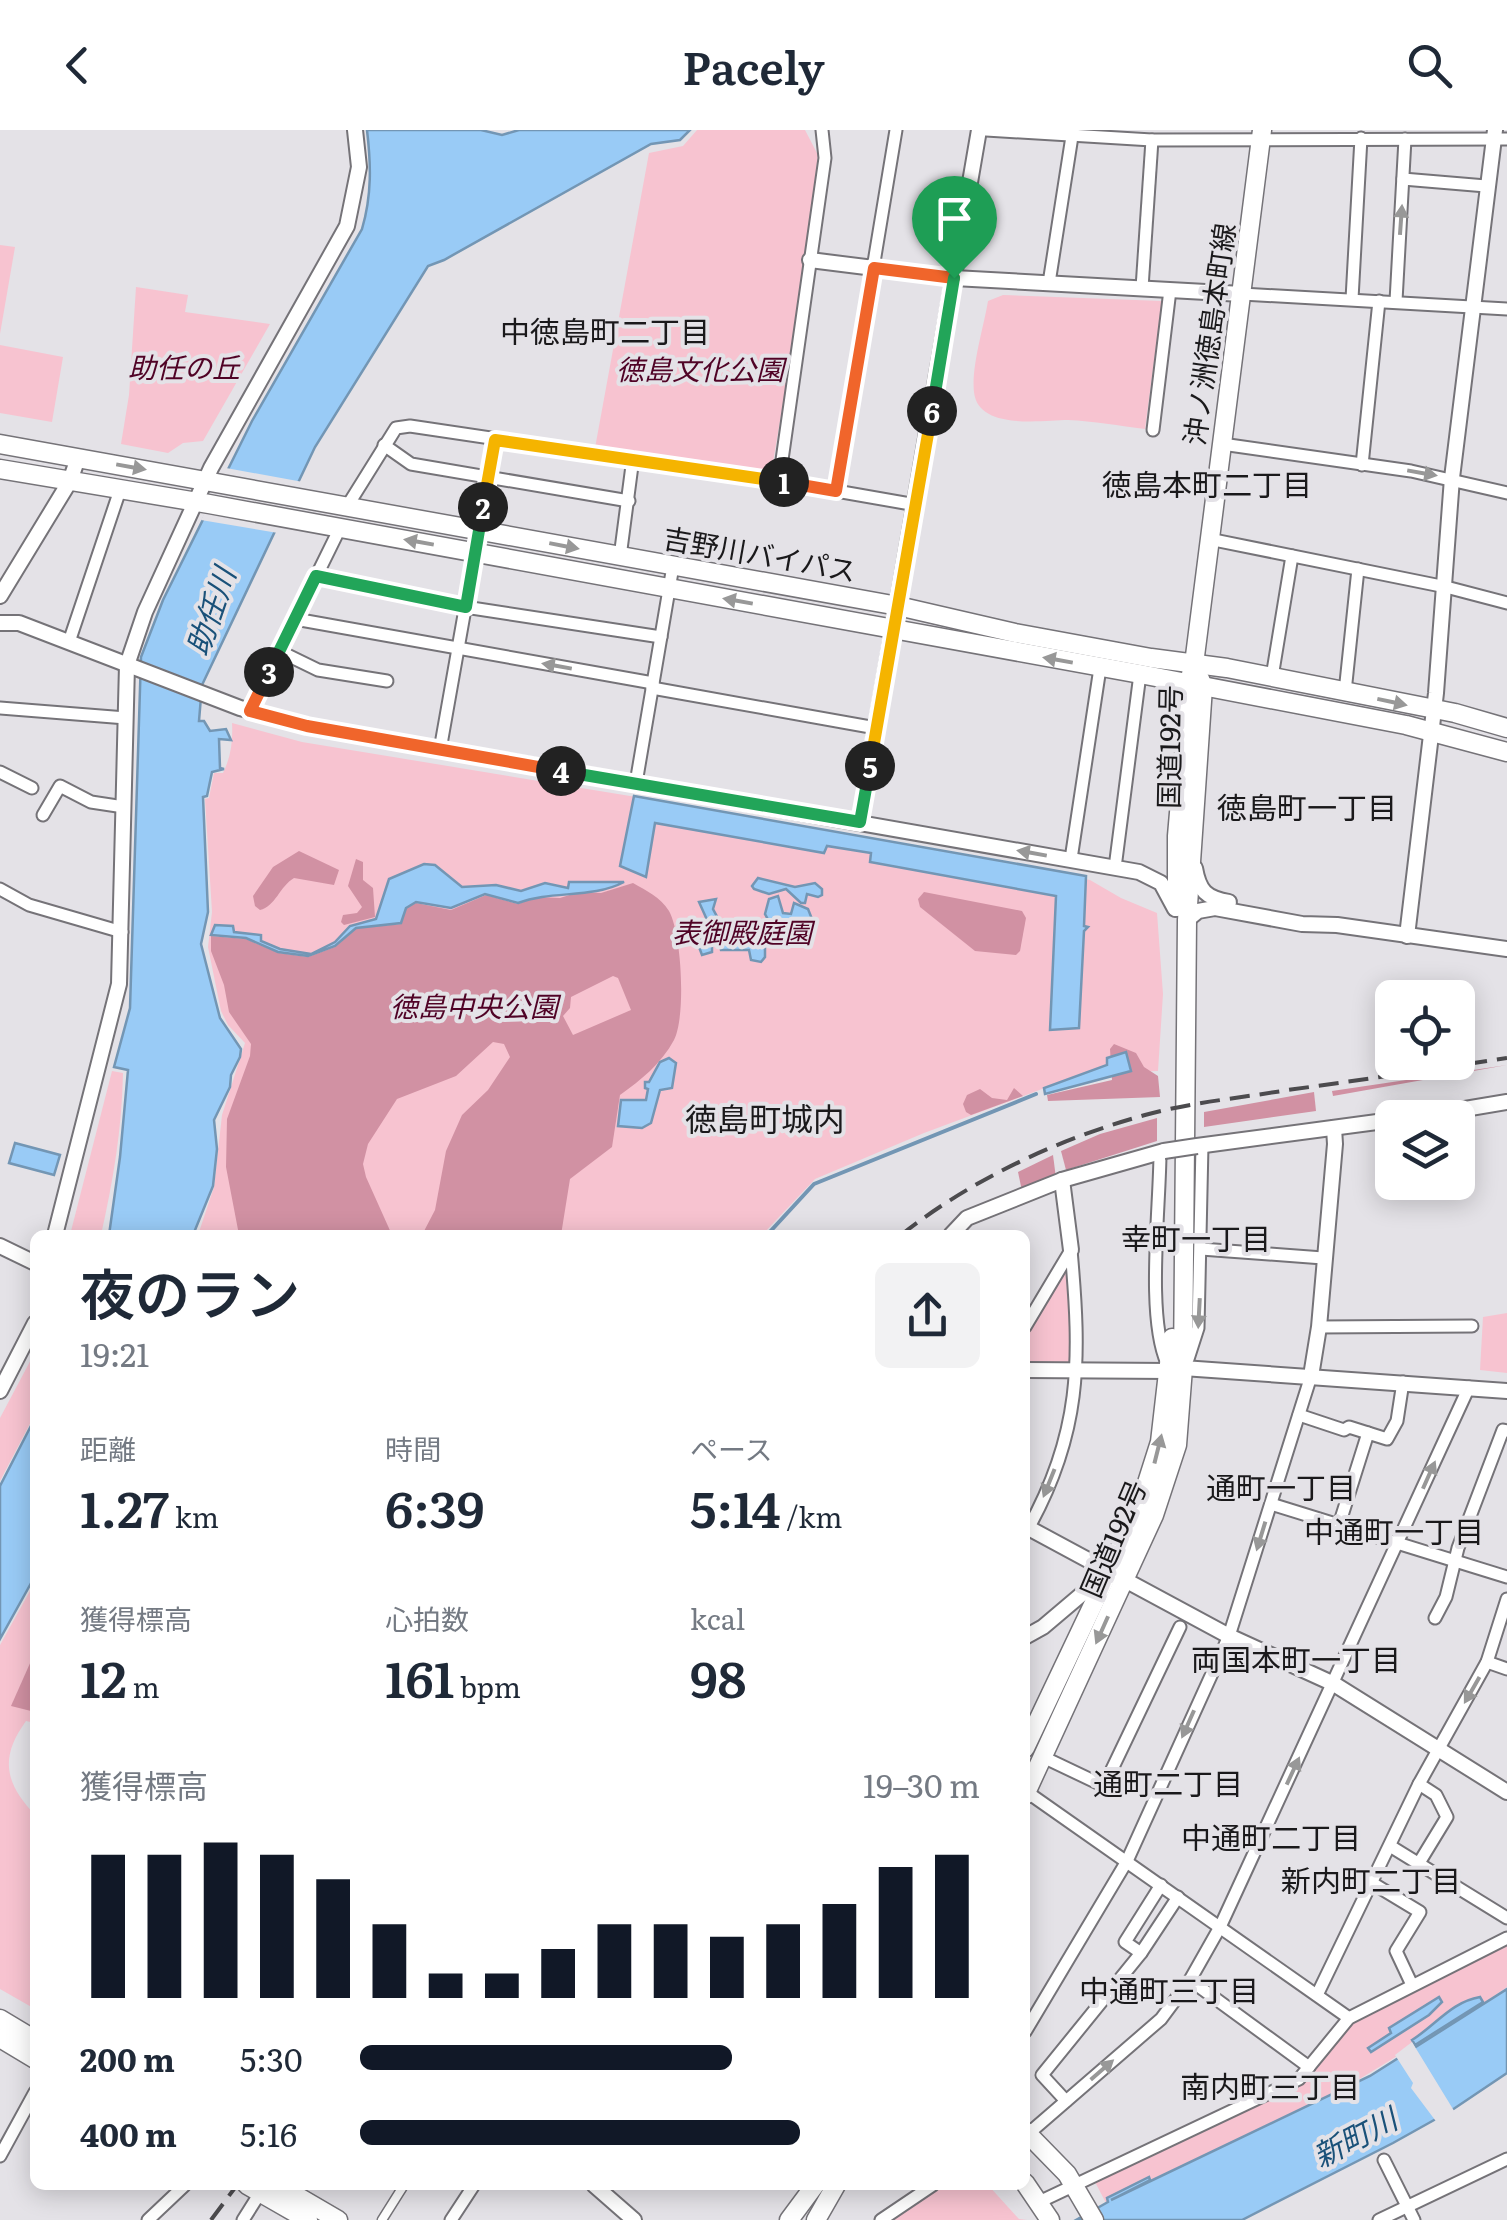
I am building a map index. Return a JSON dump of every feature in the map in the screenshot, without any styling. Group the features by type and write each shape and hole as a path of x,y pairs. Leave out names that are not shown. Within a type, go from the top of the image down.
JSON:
{"main road":[{"name":"沖ノ洲徳島本町線","path":"1194,664 1262,136"},
{"name":"吉野川バイパス","path":"0,444 898,606 1015,632 1434,709 1507,728"},
{"name":"吉野川バイパス","path":"0,468 1140,674 1431,731 1507,752"},
{"name":"国道192号","path":"1182,916 1192,854 1194,664"},
{"name":"国道192号","path":"1030,1739 1168,1480 1180,1426 1177,1370 1182,916 1176,856 1196,686"},
{"name":"国道192号","path":"1030,1785 1116,1576"},
{"path":"0,2019 30,2037"},
{"path":"0,2038 30,2056"},
{"path":"1030,2135 1078,2191 1094,2220"},
{"path":"265,2190 308,2220"},
{"path":"267,2190 338,2220"},
{"path":"789,2220 810,2190"},
{"path":"816,2220 833,2190"},
{"path":"1030,2190 1045,2212"}],"street":[{"path":"56,1230 119,984 126,718 132,667 145,612 347,226 358,167 356,130"},
{"path":"779,481 826,158 822,130"},
{"path":"836,491 896,130"},
{"path":"860,822 982,130 1147,137 1499,136 1486,186 1472,307 1408,936"},
{"path":"1049,284 1073,133"},
{"path":"1142,288 1147,137"},
{"path":"1352,300 1362,138"},
{"path":"1396,301 1404,139"},
{"path":"1404,180 1486,186"},
{"path":"810,260 954,278 1507,310"},
{"path":"1152,430 1170,290"},
{"path":"1362,464 1379,301"},
{"path":"348,505 396,428 410,426 916,505"},
{"path":"440,750 495,440"},
{"path":"1222,444 1362,464 1507,493"},
{"path":"384,445 412,464 629,500"},
{"path":"0,596 70,482 78,458"},
{"path":"620,557 633,458"},
{"path":"69,642 120,490"},
{"path":"250,711 340,528"},
{"path":"1209,539 1507,603"},
{"path":"1272,677 1292,556"},
{"path":"636,783 674,566"},
{"path":"1345,692 1358,569"},
{"path":"316,576 466,607 661,637"},
{"path":"295,619 876,728"},
{"path":"0,622 19,623 208,696 307,726 1148,874 1161,883 1182,916 1215,908 1302,924 1337,925"},
{"path":"280,651 318,670 387,681"},
{"path":"1070,860 1100,668"},
{"path":"1116,860 1140,674"},
{"path":"0,708 126,718"},
{"path":"0,772 32,788"},
{"path":"43,815 60,786 91,802 124,807"},
{"path":"1192,854 1197,880 1206,895 1337,925 1507,949"},
{"path":"0,889 29,905 122,932"},
{"path":"1475,1107 1507,1102"},
{"path":"956,1230 967,1218 1062,1180 1162,1151 1375,1122"},
{"path":"1030,2024 1127,1860 1229,1636 1311,1376 1319,1327 1334,1128"},
{"path":"1177,1370 1198,1328 1202,1250 1200,1145"},
{"path":"1162,1151 1157,1320 1160,1348 1177,1370"},
{"path":"1030,1520 1065,1444 1078,1371 1078,1328 1062,1180"},
{"path":"0,1246 30,1261"},
{"path":"1030,1319 1071,1250"},
{"path":"1202,1250 1323,1258"},
{"path":"1319,1327 1472,1326"},
{"path":"0,1391 30,1332"},
{"path":"1030,1370 1177,1370 1507,1391"},
{"path":"1299,1415 1388,1439 1397,1422 1403,1382"},
{"path":"1030,2130 1160,2019 1190,1980 1220,1927 1334,1684 1468,1387"},
{"path":"1434,1618 1446,1597 1474,1503 1503,1430 1507,1430"},
{"path":"1339,1525 1368,1433"},
{"path":"1271,1504 1507,1577"},
{"path":"1030,1531 1229,1636 1334,1684 1507,1792"},
{"path":"1030,1634 1116,1576"},
{"path":"1317,1995 1419,1784 1487,1662 1507,1600"},
{"path":"1043,1757 1104,1786 1180,1627"},
{"path":"1487,1662 1507,1669"},
{"path":"1419,1784 1436,1795 1447,1817 1419,1863"},
{"path":"1030,1796 1350,2018"},
{"path":"1390,1846 1507,1918"},
{"path":"1372,1884 1420,1912 1396,1951 1412,1985"},
{"path":"1142,1952 1125,1942 1160,1885"},
{"path":"1066,2101 1042,2075 1142,1952 1178,1897"},
{"path":"1045,2212 1078,2191 1299,2079 1350,2018 1507,1938"},
{"path":"1190,1980 1309,2067"},
{"path":"0,2156 3,2142 30,2100"},
{"path":"1379,2220 1507,2159"},
{"path":"1384,2160 1414,2220"},
{"path":"148,2220 180,2190"},
{"path":"244,2220 261,2190"},
{"path":"382,2220 401,2190"},
{"path":"451,2220 471,2190"},
{"path":"600,2190 634,2220"},
{"path":"881,2220 926,2190"}],"green space":[{"name":"徳島文化公園","path":"697,130 805,130 818,155 796,327 771,474 595,448 649,153 683,146"},
{"path":"0,245 15,247 0,334"},
{"name":"助任の丘","path":"136,287 188,295 185,312 270,324 203,441 183,443 168,453 121,444 129,395"},
{"path":"1003,295 1162,301 1145,429 1077,421 1013,421 987,413 974,392 974,371 988,301"},
{"path":"0,345 63,357 52,422 0,413"},
{"name":"徳島中央公園","path":"232,723 302,742 752,816 1090,880 1157,913 1163,994 1158,1071 1132,1072 1125,1053 1106,1065 924,1133 815,1179 767,1230 200,1230 214,1187 222,1115 245,1043 221,1011 208,947 212,912 205,799 209,798 214,773 223,773 232,742"},
{"path":"299,851 339,870 334,885 294,878 270,905 260,910 253,896 273,867"},
{"path":"356,859 363,862 363,880 373,888 375,917 344,925 343,915 357,913 362,907 348,886"},
{"path":"633,883 657,898 673,922 681,995 674,1040 663,1057 620,1095 612,1147 570,1179 562,1230 425,1230 435,1210 446,1151 462,1115 488,1090 510,1057 504,1044 493,1042 456,1076 397,1099 368,1144 363,1164 366,1177 390,1230 238,1230 226,1167 227,1119 251,1044 229,1012 211,951 211,936 246,939 279,953 308,957 335,947 357,928 401,924 406,908 416,903 451,910 486,895 518,904 538,897 560,898 579,892 601,893","holes":["613,976 618,978 631,1010 573,1035 563,1016 570,1008 571,997"]},
{"path":"924,892 1022,911 1026,918 1020,951 1016,955 975,951 920,907 918,899"},
{"path":"1114,1044 1136,1053 1144,1067 1158,1076 1160,1097 1048,1101 1047,1095 1112,1080 1110,1049"},
{"path":"112,1071 123,1073 116,1155 102,1230 71,1230"},
{"path":"1406,1080 1423,1080 1333,1096 1332,1091"},
{"path":"1014,1088 1023,1096 971,1115 966,1112 963,1104 967,1095 980,1089 992,1098 1007,1100"},
{"path":"1314,1092 1316,1111 1204,1127 1204,1112"},
{"path":"1157,1118 1157,1141 1066,1170 1061,1151 1100,1134"},
{"path":"1053,1155 1056,1178 1022,1191 1018,1172"},
{"path":"1063,1272 1068,1274 1074,1352 1068,1364 1030,1364 1030,1328"},
{"path":"1507,1313 1507,1373 1480,1370 1483,1317"},
{"path":"30,1361 30,1424 0,1481 0,1418"},
{"path":"30,1591 30,1722 26,1721 12,1746 9,1769 17,1791 30,1809 30,2006 0,1989 0,1645"},
{"path":"30,1663 30,1711 11,1706"},
{"path":"1507,1942 1507,1987 1484,2003 1330,2097 1106,2203 1094,2180 1304,2081 1352,2023"},
{"path":"937,2190 993,2190 1019,2219 1027,2220 890,2220"}],"water":[{"name":"助任川","path":"367,130 481,130 502,135 519,130 690,130 680,140 651,144 428,266 315,447 202,685 199,721 204,721 210,731 226,729 231,740 219,739 220,768 224,769 212,772 207,796 203,797 208,912 201,944 220,1018 241,1049 230,1087 214,1120 217,1149 213,1186 195,1230 110,1230 128,1070 114,1067 130,1008 141,657 163,600 252,421 362,229 368,204"},
{"path":"634,796 1086,876 1084,926 1088,927 1084,931 1079,1028 1050,1030 1056,896 870,862 871,853 827,846 824,853 655,823 646,877 620,866"},
{"path":"424,864 435,865 462,887 496,885 521,891 545,883 568,888 569,882 624,882 599,891 518,903 485,894 451,908 416,902 406,908 401,923 356,928 335,946 308,956 278,952 246,938 211,935 215,925 233,926 234,932 261,935 261,941 280,949 311,954 335,942 350,926 376,919 389,879"},
{"path":"758,878 795,887 815,883 822,889 822,895 807,894 805,903 801,903 786,889 769,894 754,889"},
{"path":"778,896 783,913 791,914 794,903 808,909 812,919 797,920 784,928 771,925 765,914 769,899"},
{"path":"716,899 713,909 721,924 706,938 719,938 712,945 712,952 702,955 699,947 708,922 699,902"},
{"path":"734,923 743,933 759,933 765,939 765,957 761,962 751,960 749,950 721,950 723,937 736,936 727,928"},
{"path":"1126,1052 1131,1071 1045,1094 1044,1088 1107,1065 1107,1058"},
{"path":"669,1058 676,1063 672,1088 660,1090 651,1123 642,1128 618,1126 621,1100 646,1100 645,1082 649,1082 660,1062"},
{"path":"15,1143 60,1155 54,1175 9,1163"},
{"path":"30,1428 30,1585 0,1639 0,1486"},
{"name":"新町川","path":"1507,1989 1507,2073 1393,2143 1242,2220 1076,2220 1108,2202 1107,2198 1149,2177 1150,2180 1111,2200 1370,2076"},
{"path":"1439,1997 1442,2002 1429,2015 1371,2052 1368,2048 1391,2033 1389,2028"},
{"path":"1480,1997 1483,2002 1415,2045 1412,2040 1452,2009"}],"pier":[{"path":"226,468 303,482 278,533 201,520"},
{"path":"1412,2042 1456,2114 1438,2124 1411,2088 1413,2083 1395,2055"}],"waterway":[{"path":"772,1230 814,1184 1036,1094"}],"railway":[{"path":"908,1230 957,1196 1017,1163 1080,1136 1145,1115 1507,1058"},
{"path":"211,2220 233,2190"}],"district":[{"name":"中徳島町二丁目","path":"605,330"},
{"name":"徳島本町二丁目","path":"1207,483"},
{"name":"徳島町一丁目","path":"1307,806"},
{"name":"徳島町城内","path":"765,1117"},
{"name":"幸町一丁目","path":"1196,1237"},
{"name":"通町一丁目","path":"1281,1486"},
{"name":"中通町一丁目","path":"1394,1530"},
{"name":"両国本町一丁目","path":"1296,1658"},
{"name":"通町二丁目","path":"1168,1782"},
{"name":"中通町二丁目","path":"1271,1836"},
{"name":"新内町二丁目","path":"1371,1879"},
{"name":"中通町三丁目","path":"1169,1989"},
{"name":"南内町三丁目","path":"1270,2085"}],"route":[{"path":"874,268 954,278 860,822 348,734 250,711 316,576 466,607 495,440 836,491 874,268"}],"park label":[{"name":"表御殿庭園","path":"742,931"}]}
